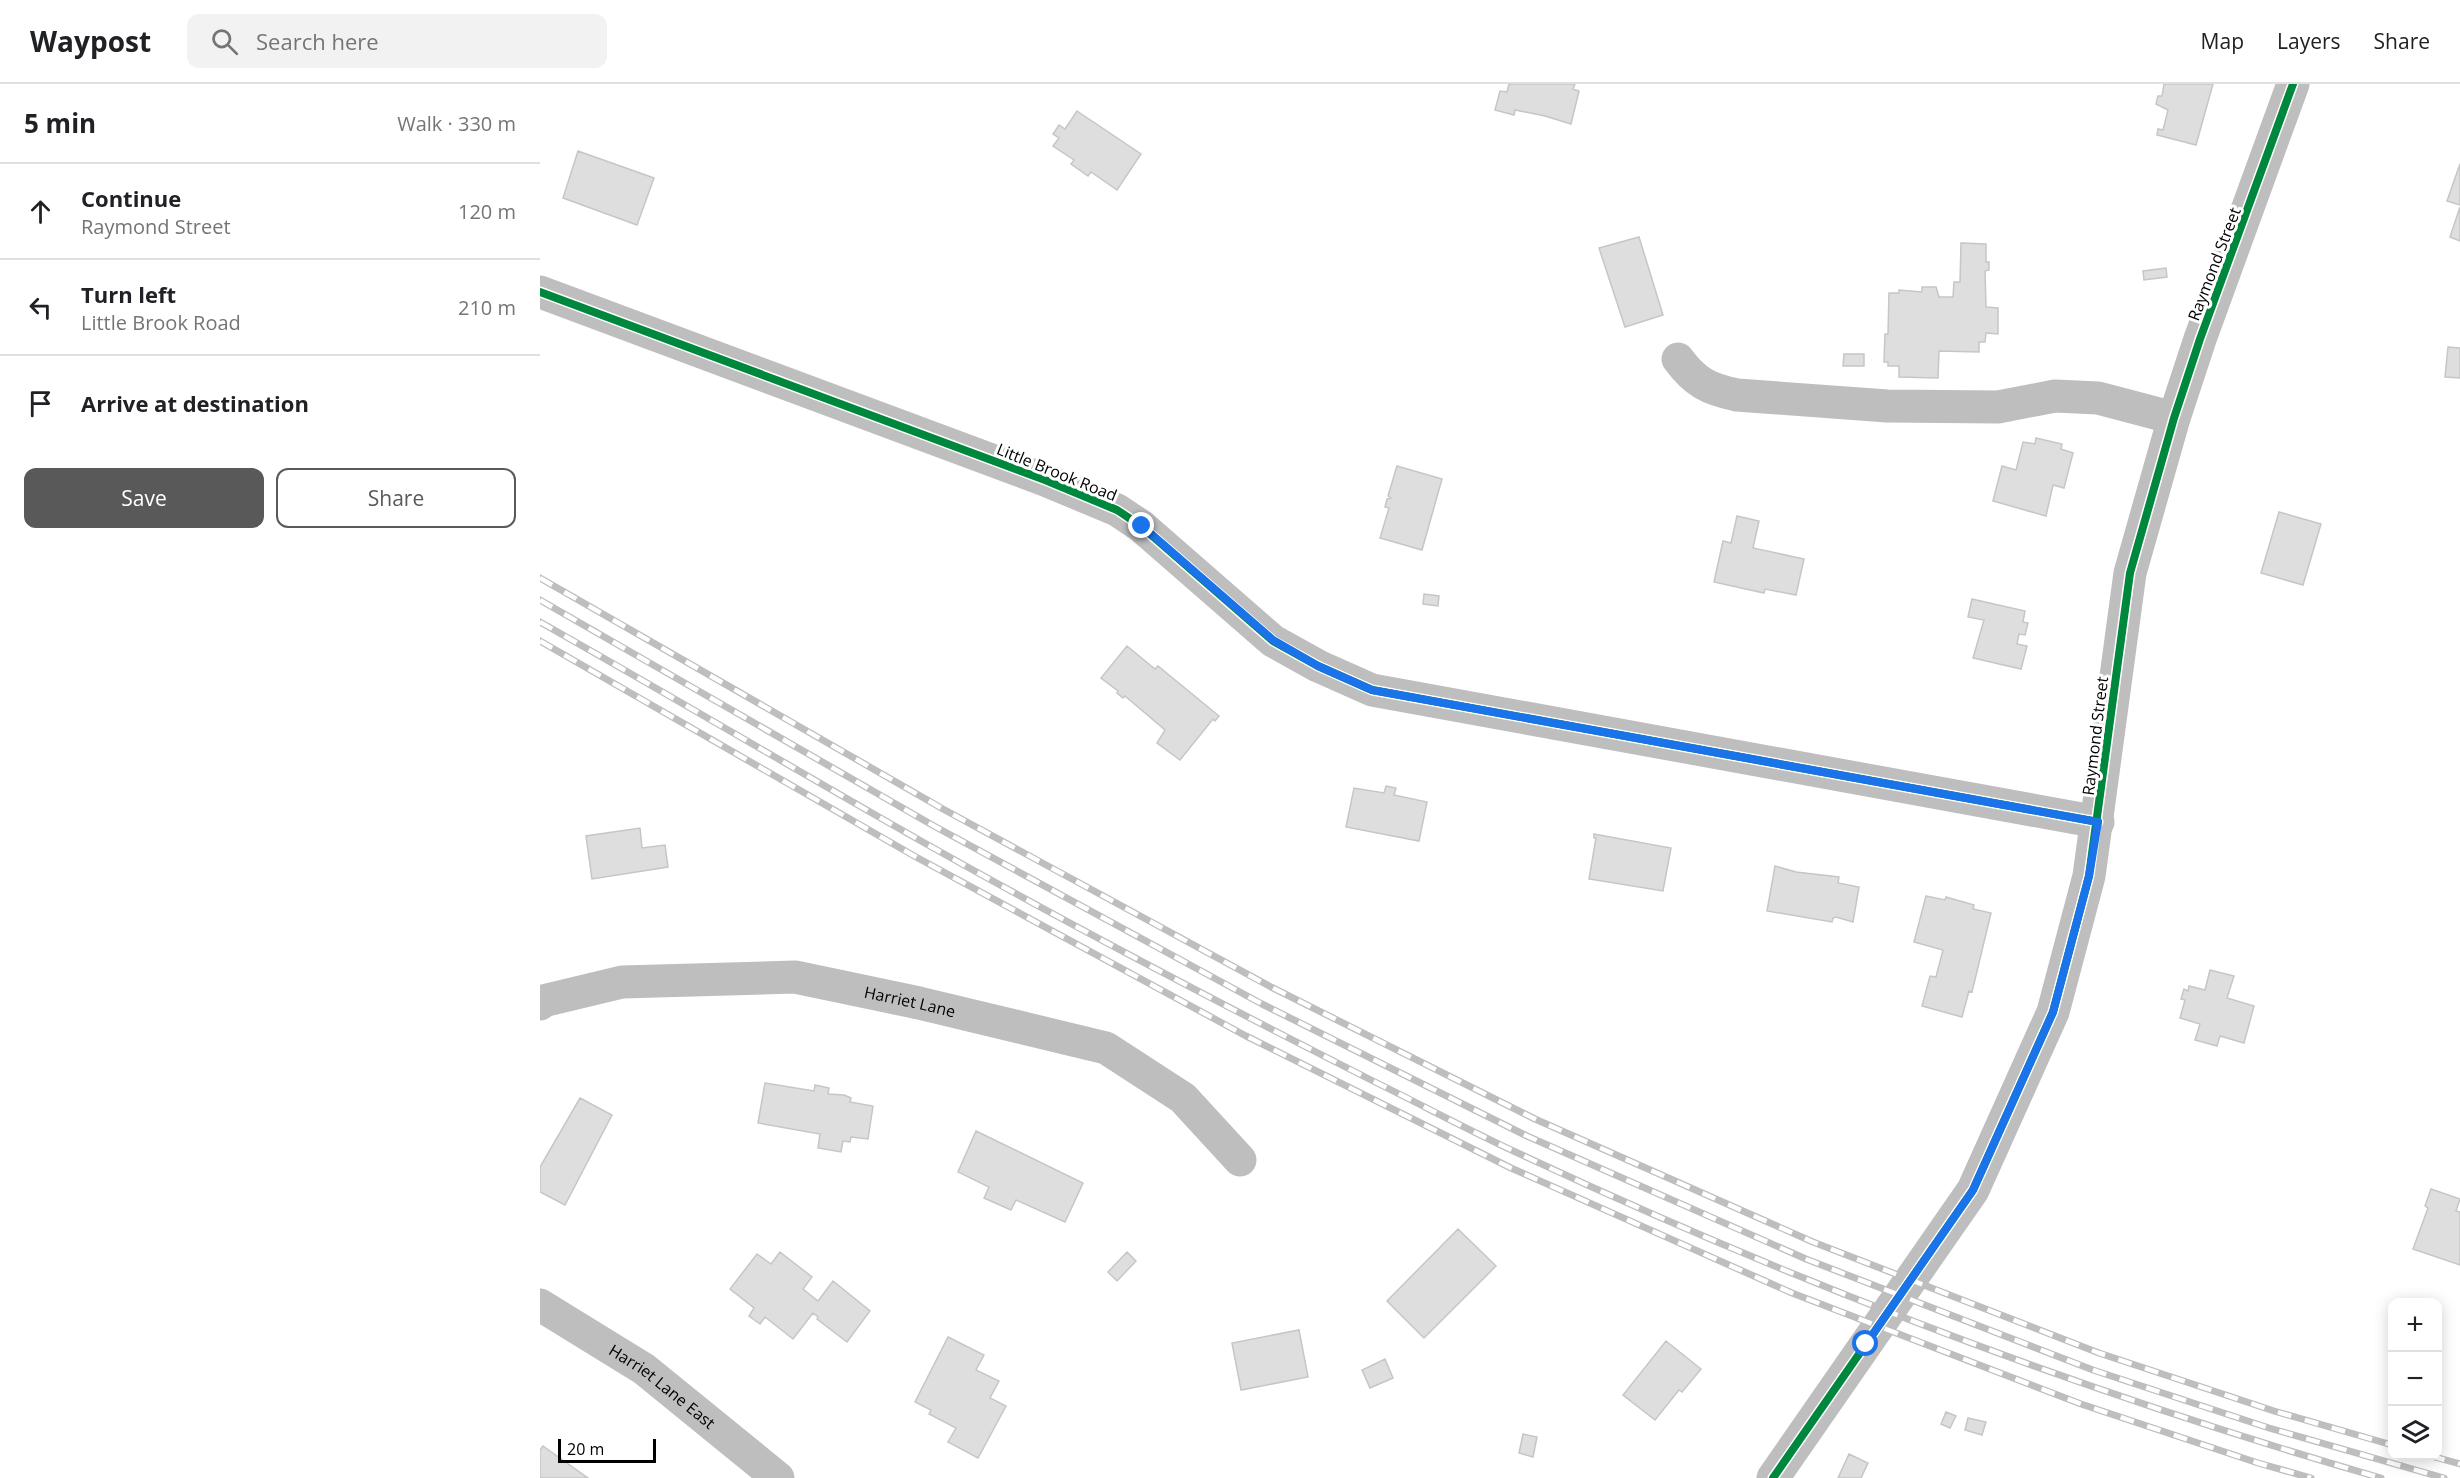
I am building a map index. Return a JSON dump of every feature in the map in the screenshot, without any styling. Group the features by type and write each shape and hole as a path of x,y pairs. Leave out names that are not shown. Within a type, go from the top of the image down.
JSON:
{"street":[{"name":"Raymond Street","path":"1773,1478 1973,1190 2053,1012 2089,876 2130,573 2174,418 2200,339 2293,84"},
{"name":"Little Brook Road","path":"540,292 1034,476 1117,510 1142,526 1273,640 1318,666 1372,690 2098,822"},
{"path":"1678,359 1690,375 1713,390 1737,395 1887,406 1998,407 2055,396 2098,398 2174,418"},
{"name":"Harriet Lane","path":"540,1004 543,1001 622,982 795,977 919,1003 1106,1048 1183,1098 1240,1160"},
{"name":"Harriet Lane East","path":"540,1305 644,1369 778,1478"}],"building":[{"path":"1509,84 1575,84 1573,89 1579,91 1571,124 1515,110 1514,115 1495,110 1500,91 1507,92"},
{"path":"2164,84 2213,84 2196,145 2157,135 2158,129 2163,130 2168,110 2156,104 2158,96 2162,96"},
{"path":"1077,111 1141,154 1117,190 1091,172 1088,176 1071,164 1074,160 1053,146 1059,138 1053,134 1059,125 1065,129"},
{"path":"578,151 654,178 637,225 563,198"},
{"path":"2460,164 2460,205 2447,201"},
{"path":"2460,207 2460,241 2450,237"},
{"path":"1639,237 1663,315 1625,327 1599,248"},
{"path":"1961,243 1986,244 1986,262 1989,262 1989,270 1985,271 1986,307 1998,308 1998,334 1986,333 1985,342 1979,342 1979,352 1939,351 1938,378 1899,377 1899,366 1888,366 1888,362 1884,362 1885,334 1888,334 1889,293 1899,293 1899,290 1922,292 1922,287 1936,287 1939,297 1953,297 1954,282 1960,282"},
{"path":"2166,268 2167,277 2144,280 2143,271"},
{"path":"2448,347 2460,348 2460,378 2445,377"},
{"path":"1844,354 1864,354 1864,366 1843,366"},
{"path":"2036,438 2062,444 2061,449 2073,453 2064,488 2053,485 2046,516 1993,501 2002,466 2016,470 2023,442 2035,444"},
{"path":"1397,466 1442,479 1422,550 1380,538 1389,508 1385,507 1387,499 1391,498 1388,496"},
{"path":"2279,512 2321,524 2303,585 2261,573"},
{"path":"1737,516 1759,521 1753,548 1804,559 1796,595 1765,589 1764,593 1714,582 1723,541 1731,543"},
{"path":"1424,594 1439,596 1438,606 1423,604"},
{"path":"1972,599 2025,611 2023,622 2028,623 2025,635 2019,634 2017,644 2027,646 2021,669 1973,658 1984,620 1968,617"},
{"path":"1127,646 1155,669 1158,666 1219,716 1215,721 1213,719 1180,760 1157,743 1165,730 1101,678"},
{"path":"1386,786 1396,788 1394,795 1427,802 1419,841 1346,827 1354,788 1384,793"},
{"path":"640,828 642,848 665,845 668,867 592,879 586,836"},
{"path":"1594,834 1671,848 1663,891 1589,879 1596,838"},
{"path":"1775,866 1796,872 1839,877 1838,883 1859,887 1853,922 1836,917 1832,922 1767,911"},
{"path":"1926,896 1945,900 1946,897 1974,905 1973,909 1991,913 1972,992 1969,991 1962,1017 1922,1006 1930,976 1936,977 1943,950 1914,942"},
{"path":"2210,970 2234,976 2227,998 2254,1006 2244,1043 2220,1036 2217,1046 2195,1040 2200,1024 2180,1018 2185,1000 2181,999 2184,989 2188,991 2189,986 2205,990"},
{"path":"765,1083 814,1091 815,1085 829,1088 828,1094 851,1098 850,1102 873,1106 868,1139 851,1137 850,1142 843,1141 841,1152 818,1148 820,1134 758,1123"},
{"path":"580,1098 612,1115 565,1205 540,1192 540,1167"},
{"path":"976,1131 1083,1183 1065,1222 1016,1200 1011,1210 984,1198 989,1187 958,1172"},
{"path":"2431,1189 2460,1199 2456,1211 2460,1212 2460,1265 2413,1249 2428,1208 2425,1206"},
{"path":"1458,1229 1496,1266 1424,1338 1387,1301"},
{"path":"780,1252 812,1277 803,1289 818,1301 833,1281 870,1311 847,1342 817,1319 818,1317 813,1313 793,1339 765,1317 760,1324 749,1316 754,1308 730,1289 757,1254 771,1264"},
{"path":"1127,1252 1136,1261 1117,1281 1108,1272"},
{"path":"1299,1330 1308,1377 1241,1390 1232,1343"},
{"path":"948,1337 984,1355 976,1370 999,1381 990,1398 1006,1406 978,1458 948,1442 956,1428 929,1414 931,1410 915,1402"},
{"path":"1666,1341 1701,1369 1682,1392 1679,1390 1655,1420 1623,1395"},
{"path":"1385,1359 1393,1378 1370,1388 1362,1370"},
{"path":"1946,1412 1956,1416 1950,1428 1941,1424"},
{"path":"1968,1418 1986,1422 1982,1435 1965,1430"},
{"path":"1523,1434 1537,1437 1533,1457 1519,1453"},
{"path":"543,1446 588,1478 540,1478 540,1450"},
{"path":"1849,1454 1868,1463 1861,1478 1838,1478"}],"railway":[{"path":"540,578 943,809 1271,987 1535,1119 1813,1242 2099,1353 2274,1411 2388,1444"},
{"path":"540,600 934,826 1262,1004 1527,1136 1806,1259 2093,1370 2269,1428 2444,1478"},
{"path":"540,622 1033,903 1259,1023 1520,1154 1730,1248 1944,1333 2161,1410 2381,1478"},
{"path":"540,641 916,857 1246,1036 1511,1168 1792,1293 2081,1404 2258,1463 2311,1478"},
{"path":"2442,1459 2460,1464"}],"cycle path":[{"path":"1773,1478 1973,1190 2053,1012 2089,876 2130,573 2174,418 2200,339 2293,84"},
{"path":"540,292 1045,480 1117,510 1141,526 1273,641 1318,666 1372,690 2098,822"}],"route":[{"path":"1142,526 1273,640 1318,666 1372,690 2098,822 2089,876 2053,1012 1973,1190 1866,1344"}]}
